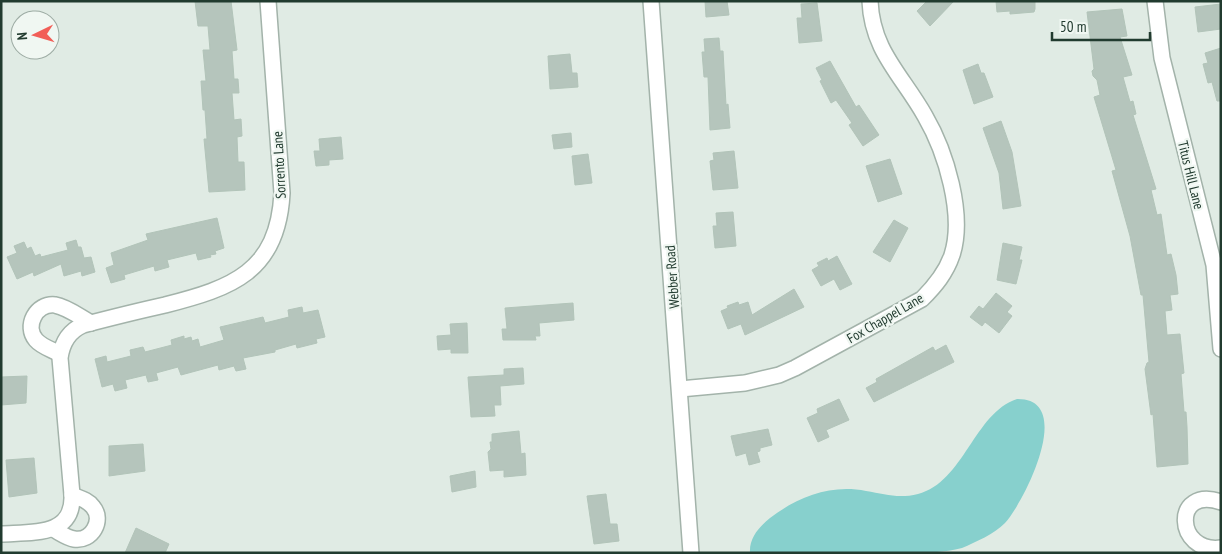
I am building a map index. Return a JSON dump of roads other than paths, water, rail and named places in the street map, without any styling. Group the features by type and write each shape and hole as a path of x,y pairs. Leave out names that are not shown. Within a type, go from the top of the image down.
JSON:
{"street":[{"name":"Sorrento Lane","path":"60,354 64,342 72,331 91,323 217,291 248,271 271,242 280,218 282,193 268,1"},
{"name":"Webber Road","path":"651,1 692,553"},
{"name":"Fox Chappel Lane","path":"680,388 745,383 795,368 915,303 933,288 946,269 952,254 956,224 954,202 944,159 926,118 886,60 878,43 870,15 870,1"},
{"name":"Titus Hill Lane","path":"1155,1 1162,58 1216,256 1221,349"},
{"path":"1,534 53,529 69,513 72,494 60,354 42,345 34,338 32,323 37,312 43,307 56,305 91,323"},
{"path":"53,529 68,538 78,540 87,537 94,530 97,518 95,509 88,502 72,494"},
{"path":"1214,550 1198,548 1189,540 1184,529 1186,517 1197,503 1209,500 1221,502"}],"water":[{"path":"1017,399 1034,403 1043,415 1044,432 1041,452 1024,494 1014,511 1001,527 990,534 962,548 934,552 750,553 753,538 766,521 803,498 840,489 904,496 918,494 934,487 947,476 990,418 1002,407"}]}
